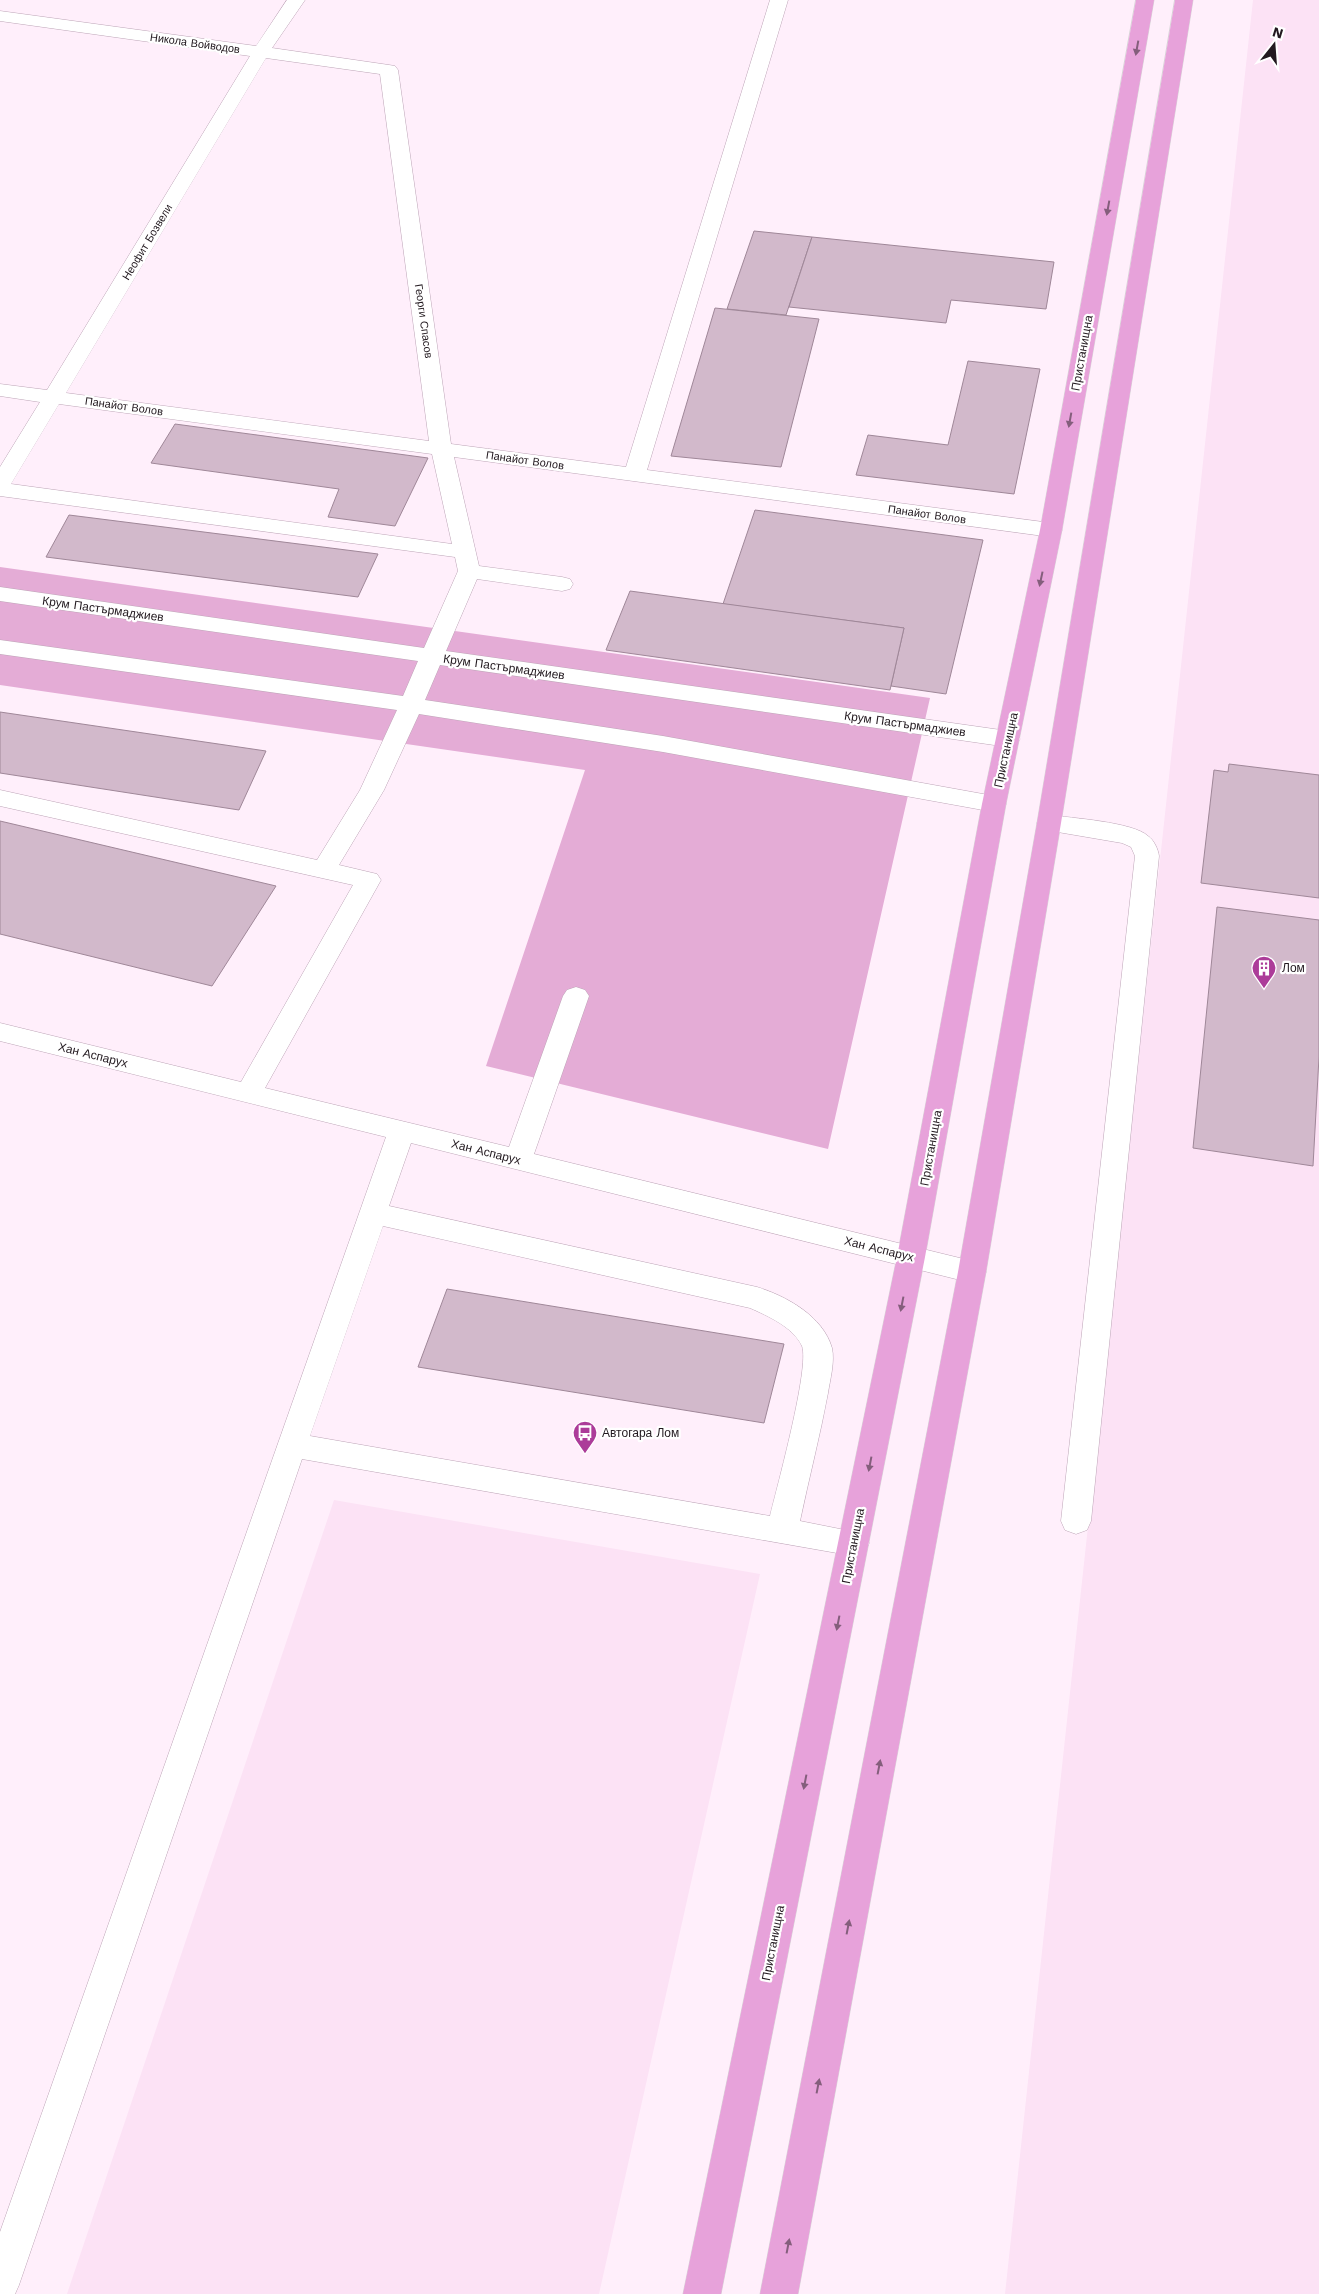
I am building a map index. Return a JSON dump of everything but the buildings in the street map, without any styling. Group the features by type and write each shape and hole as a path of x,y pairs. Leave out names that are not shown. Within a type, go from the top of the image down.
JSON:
{"main road":[{"name":"Пристанищна","path":"702,2294 911,1257 994,804 1051,530 1145,0"},
{"path":"779,2294 972,1272 1050,823 1095,536 1184,0"}],"street":[{"name":"Неофит Бозвели","path":"0,485 261,52 296,0"},
{"path":"634,474 779,0"},
{"name":"Никола Войводов","path":"0,16 389,70"},
{"name":"Георги Спасов","path":"389,70 441,448 467,561"},
{"name":"Панайот Волов","path":"0,390 1051,530"},
{"path":"0,489 467,561 562,584"},
{"path":"324,870 372,790 432,656 467,561"},
{"name":"Крум Пастърмаджиев","path":"0,594 1008,739"},
{"path":"0,647 411,705 663,744 994,804"},
{"path":"0,798 368,880 248,1093"},
{"path":"1050,823 1120,834 1137,839 1145,848 1147,856 1116,1161 1076,1521"},
{"path":"518,1160 576,996"},
{"name":"Хан Аспарух","path":"0,1032 972,1272"},
{"path":"0,2285 401,1132"},
{"path":"373,1213 757,1298 797,1320 818,1349 815,1385 782,1530"},
{"path":"292,1445 854,1543"}],"shaded area":[{"path":"1253,0 1319,0 1319,2294 1005,2294"},
{"path":"0,567 930,698 828,1149 486,1066 585,770 0,685"},
{"path":"334,1500 760,1574 599,2294 67,2294"}],"place":[{"name":"Лом","path":"1264,989"},
{"name":"Автогара Лом","path":"585,1454"}]}
